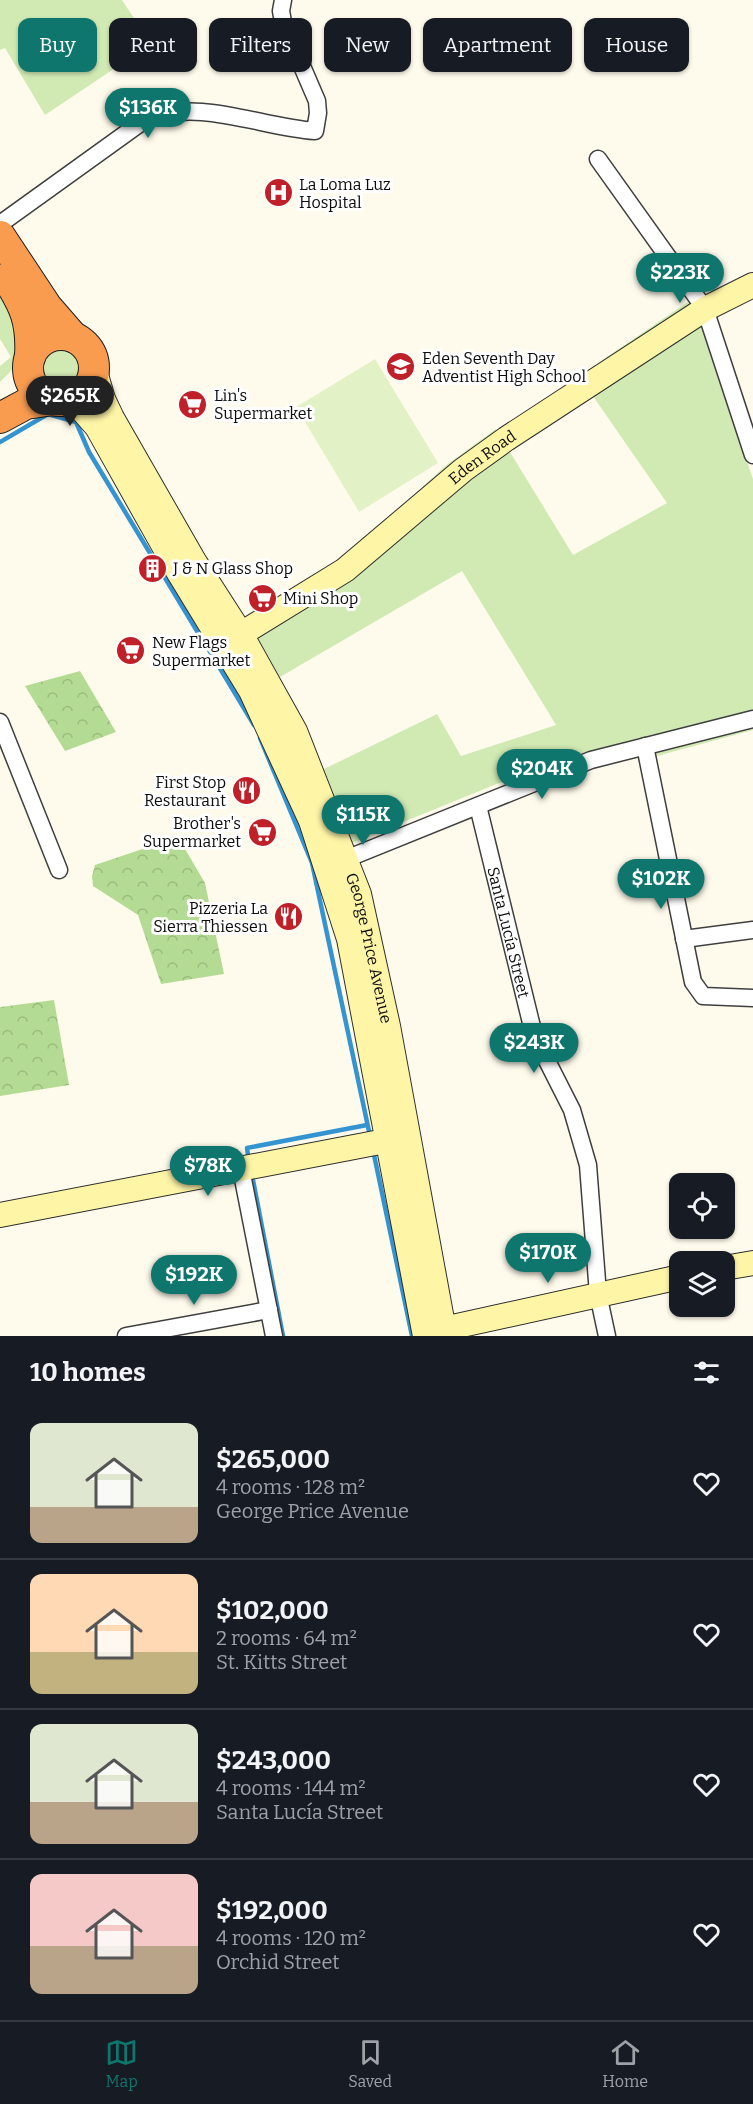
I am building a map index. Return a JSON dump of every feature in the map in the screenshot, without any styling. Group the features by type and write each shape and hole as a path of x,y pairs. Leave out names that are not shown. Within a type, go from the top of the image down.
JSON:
{"highway":[{"path":"0,236 47,307 73,337 89,349 94,368 93,378 81,394 26,404 0,418"},
{"path":"0,268 23,303 29,321 29,362 32,384 45,396 58,400"},
{"path":"0,396 29,362 42,340 63,334 73,337"}],"main road":[{"name":"Eden Road","path":"233,640 345,570 463,470 506,438 705,309 753,285"},
{"name":"George Price Avenue","path":"94,368 103,399 194,561 233,640 251,691 336,862 349,939 398,1139 434,1334"},
{"name":"George Price Avenue","path":"58,400 82,410 97,427 179,573 233,640"},
{"path":"0,1215 398,1139"},
{"path":"735,1266 753,1263"},
{"path":"434,1334 669,1279"}],"street":[{"path":"0,224 146,119 160,114 194,111 315,131 318,112 316,101 283,22 280,10 283,0"},
{"path":"598,159 705,309 753,455"},
{"path":"336,862 591,760 753,719"},
{"path":"0,722 60,870"},
{"path":"645,746 693,982 703,996 753,998"},
{"name":"Santa Lucía Street","path":"478,806 534,1035 572,1110 588,1165 598,1294 607,1336"},
{"path":"684,939 753,930"},
{"path":"241,1169 274,1336"},
{"path":"126,1336 269,1310"}],"green space":[{"path":"0,0 122,0 134,18 109,18 109,72 45,115 19,72 97,72 97,18 18,18 18,70 5,48 0,50"},
{"path":"0,281 16,308 16,361 11,371 0,382 0,366 11,357 0,339"},
{"path":"692,299 753,479 753,730 657,756 654,734 553,761 352,843 324,769 437,714 461,756 556,725 462,571 280,677 250,624 305,598 445,466 496,429 573,555 667,503 579,376"},
{"path":"61,346 75,351 80,365 75,379 61,384 47,379 42,365 47,351"},
{"path":"375,359 438,463 359,512 296,407"},
{"path":"80,671 116,732 65,751 25,686"},
{"path":"178,837 205,883 224,974 161,984 138,915 93,886 92,876 95,865"},
{"path":"54,1000 69,1085 0,1096 0,1007"}],"waterway":[{"path":"0,442 48,414 76,422 89,452 197,631"},
{"path":"209,650 254,725"},
{"path":"260,738 312,863 370,1136"},
{"path":"248,1155 247,1148 367,1125"},
{"path":"373,1150 412,1336"},
{"path":"253,1180 283,1336"}],"place":[{"name":"La Loma Luz Hospital","path":"278,193"},
{"name":"Eden Seventh Day Adventist High School","path":"401,367"},
{"name":"Lin's Supermarket","path":"193,404"},
{"name":"J & N Glass Shop","path":"152,568"},
{"name":"Mini Shop","path":"262,598"},
{"name":"New Flags Supermarket","path":"131,651"},
{"name":"First Stop Restaurant","path":"247,791"},
{"name":"Brother's Supermarket","path":"262,832"},
{"name":"Pizzeria La Sierra Thiessen","path":"289,917"}]}
